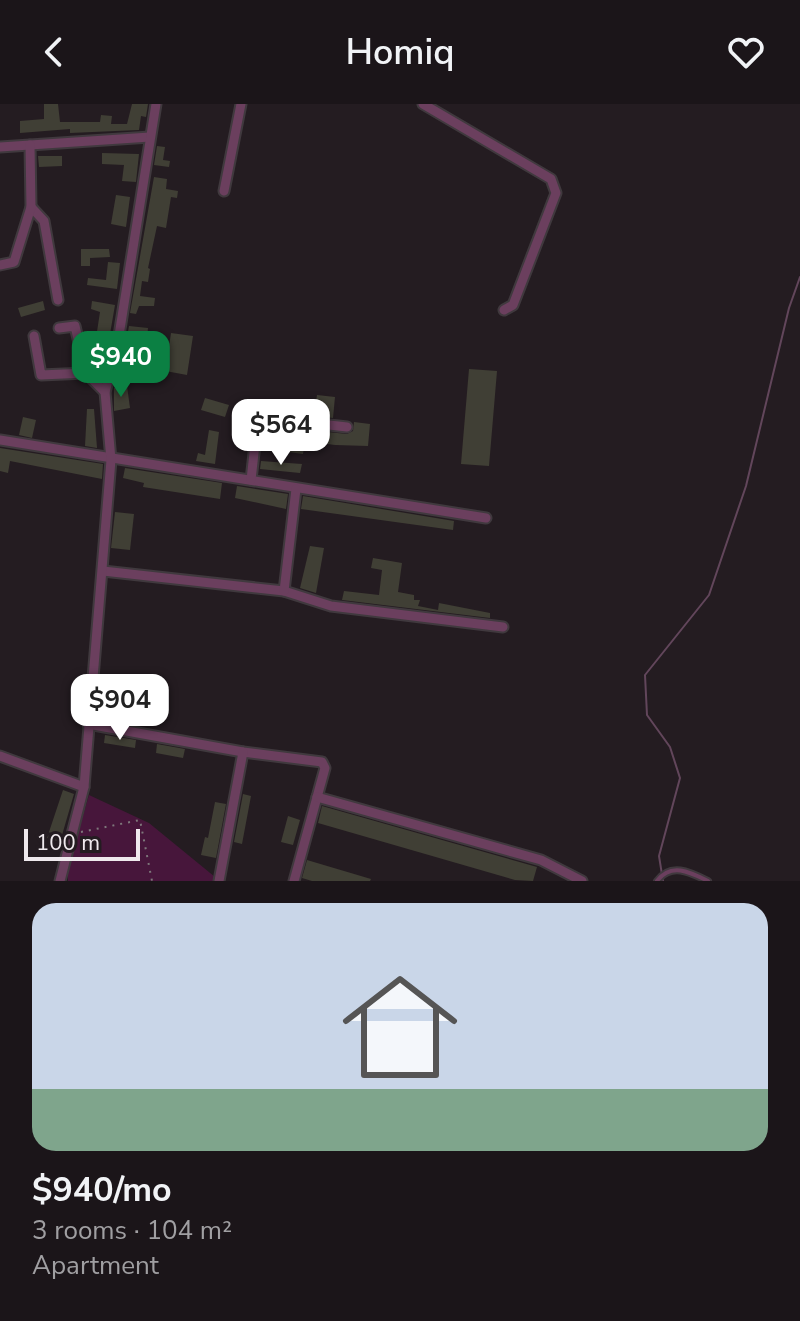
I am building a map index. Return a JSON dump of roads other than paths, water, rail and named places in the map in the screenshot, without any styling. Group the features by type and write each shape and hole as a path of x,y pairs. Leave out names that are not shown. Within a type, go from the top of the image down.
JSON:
{"street":[{"path":"60,881 84,787 111,460 105,392 117,348 156,104"},
{"path":"224,191 241,104"},
{"path":"423,104 551,179 556,193 513,305 504,310"},
{"path":"0,147 150,137"},
{"path":"0,265 14,262 31,207 30,145"},
{"path":"31,207 44,221 58,300"},
{"path":"59,328 75,326 86,373 105,392"},
{"path":"34,336 41,375 86,373"},
{"path":"251,480 258,417 347,427"},
{"path":"0,440 486,518"},
{"path":"284,591 296,489"},
{"path":"103,571 284,591 331,606 503,627"},
{"path":"88,724 243,752 322,762 325,768 294,881"},
{"path":"219,881 243,752"},
{"path":"0,756 84,787"},
{"path":"317,797 541,860 568,877 582,881"}],"lane":[{"path":"657,881 664,871 670,870 684,871 708,881"}],"waterway":[{"path":"663,881 659,856 680,778 670,747 647,715 645,675 709,595 746,486 789,308 800,277"}]}
